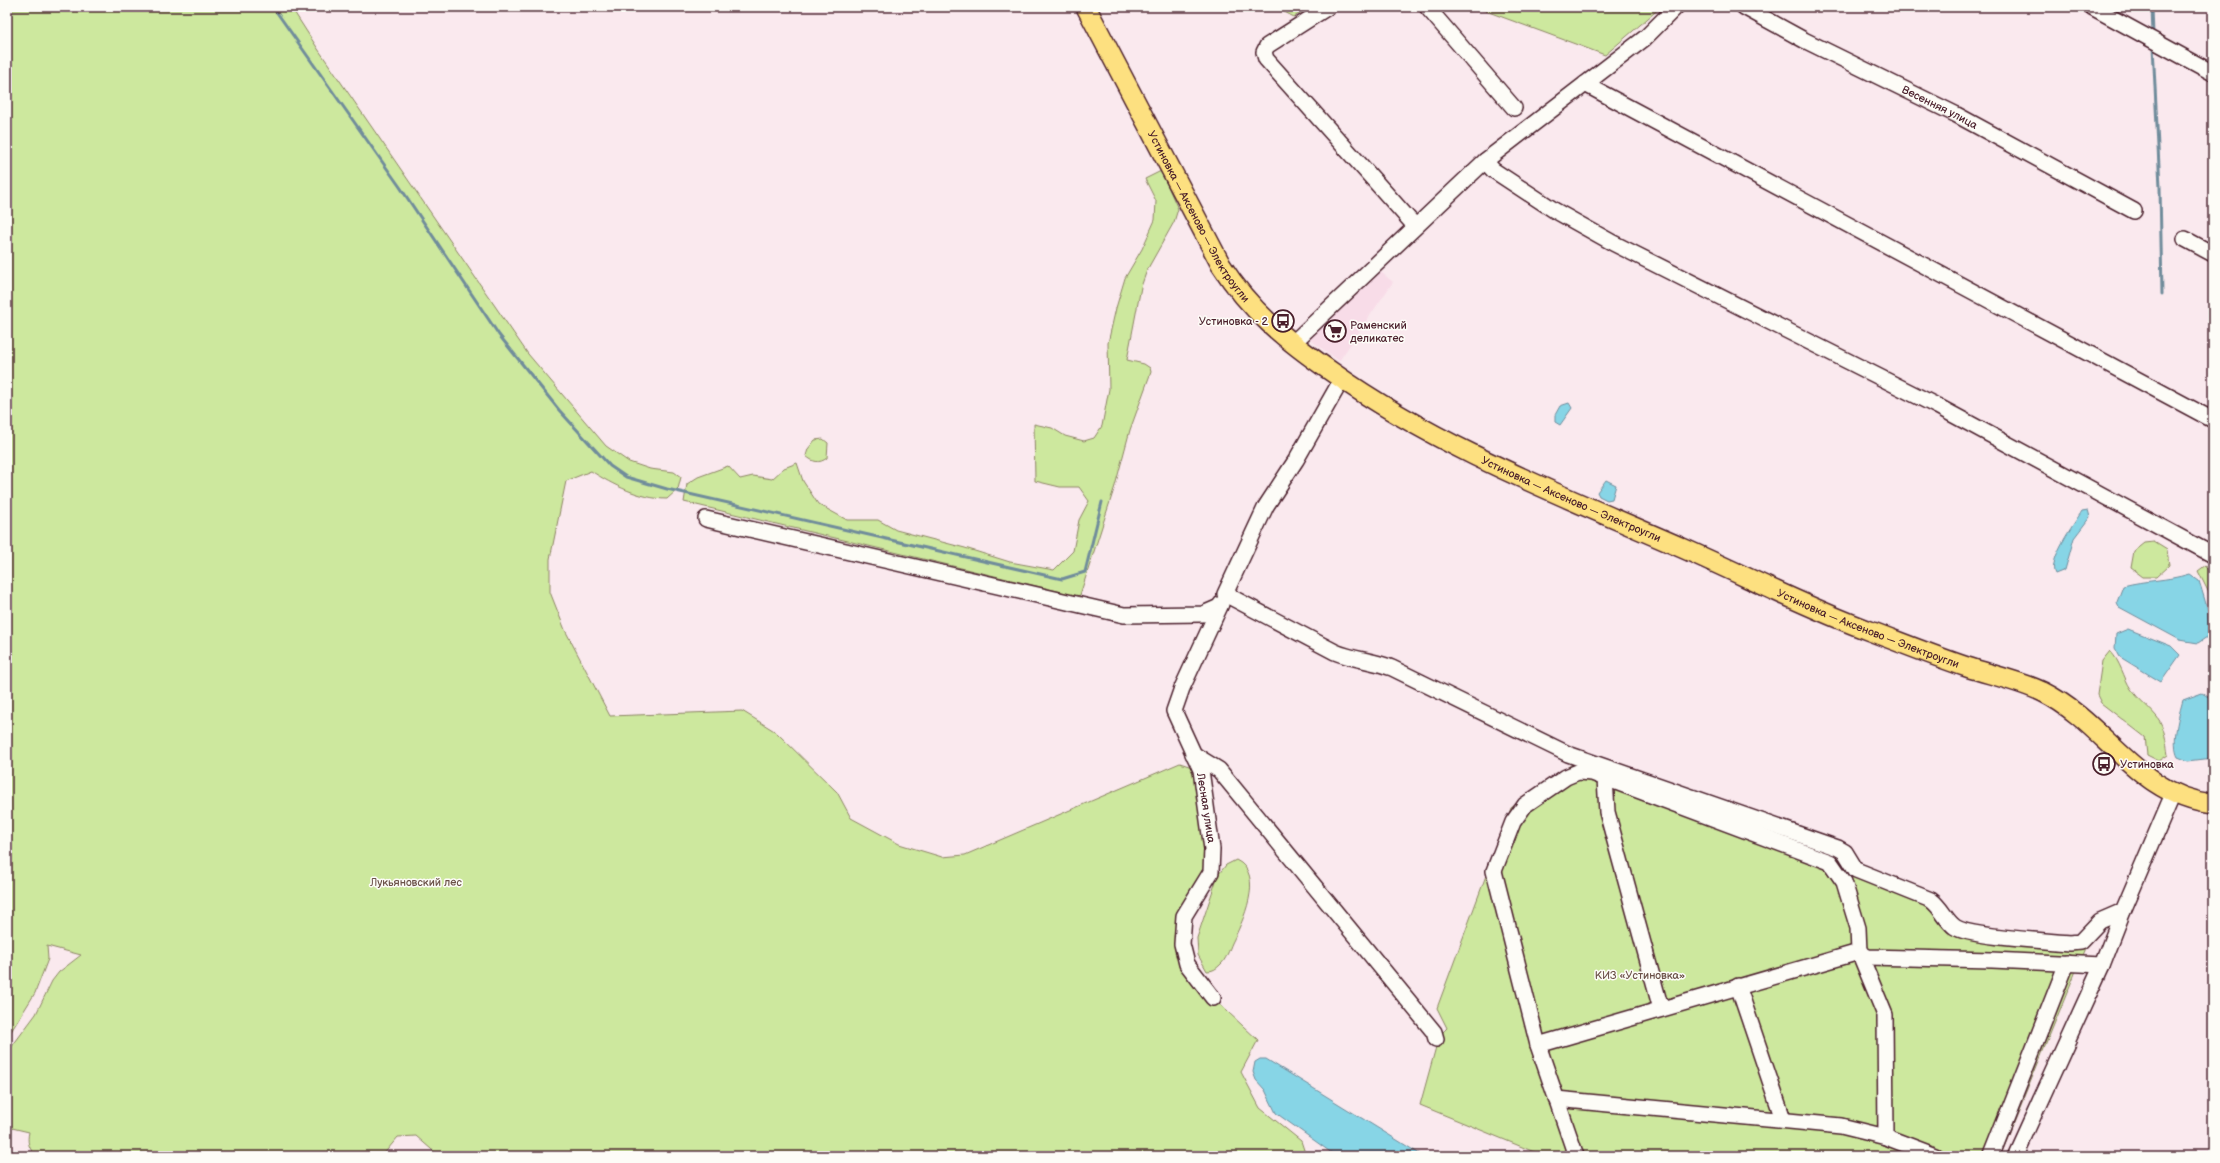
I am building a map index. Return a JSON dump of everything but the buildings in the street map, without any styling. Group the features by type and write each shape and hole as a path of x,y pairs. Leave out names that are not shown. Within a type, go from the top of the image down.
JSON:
{"main road":[{"name":"Устиновка — Аксеново — Электроугли","path":"1086,7 1221,265 1237,291 1263,318 1342,380 1417,426 1530,483 1683,548 1844,622 1948,661 2041,691 2070,708 2145,777 2173,794 2213,804"}],"street":[{"path":"1328,7 1267,46 1264,52 1266,59 1415,226"},
{"path":"1427,7 1514,108"},
{"path":"1293,343 1485,161 1645,38 1676,7"},
{"name":"Весенняя улица","path":"1744,7 1804,40 1955,114 2134,211"},
{"path":"2092,7 2213,73"},
{"path":"1585,84 2213,420"},
{"path":"1485,161 1493,170 1554,210 1613,243 1937,406 2213,555"},
{"path":"2185,239 2213,254"},
{"name":"Лесная улица","path":"1213,998 1187,964 1182,944 1184,916 1211,872 1212,849 1201,770 1174,711 1182,688 1266,506 1296,460 1342,380"},
{"path":"706,519 1124,615 1202,614 1222,600 1347,657 1373,661 1392,668 1568,754 1838,848 1845,852 1856,870 1931,900 1940,906 1949,922 1965,933 2070,943 2080,942 2100,921 2123,911"},
{"path":"1193,754 1218,770 1434,1032 1436,1039"},
{"path":"1576,1156 1538,1045 1494,871 1513,822 1525,805 1566,777 1578,772 1592,773 1830,862 1844,882 1858,928 1859,952 1884,1015 1886,1137"},
{"path":"1605,778 1607,812 1661,1009"},
{"path":"2015,1156 2102,966 2123,911 2173,794"},
{"path":"1538,1045 1859,952 1868,958 2102,966"},
{"path":"1991,1156 2067,964"},
{"path":"1738,986 1783,1119"},
{"path":"1556,1099 1783,1119 1841,1126 1886,1137 1936,1156"}],"shaded area":[{"path":"1381,272 1393,282 1339,361 1309,339"}],"green space":[{"name":"Лукьяновский лес","path":"7,7 291,7 318,49 528,354 606,446 629,462 650,469 674,472 681,477 678,489 667,499 647,497 637,494 608,481 591,471 566,481 550,559 550,592 565,630 610,716 742,711 776,732 837,792 851,818 899,844 942,857 965,855 1180,763 1201,770 1211,872 1184,916 1182,944 1213,998 1258,1040 1241,1072 1260,1108 1301,1141 1306,1156 439,1156 416,1136 398,1137 382,1156 36,1156 31,1150 29,1144 29,1132 12,1128 7,1124 7,1053 36,1014 52,981 59,972 81,955 47,946 48,959 35,993 7,1038"},
{"path":"1275,7 1310,7 1294,17"},
{"path":"1475,7 1661,7 1605,55"},
{"path":"1161,171 1178,209 1174,222 1147,270 1141,287 1127,360 1144,364 1150,368 1151,372 1130,430 1115,486 1080,595 1076,597 1066,593 684,502 687,484 698,477 728,466 740,479 753,476 772,479 784,468 797,463 803,481 818,504 847,520 878,520 896,530 965,548 1010,562 1054,570 1073,551 1079,520 1089,501 1079,487 1060,487 1035,481 1034,424 1052,428 1065,436 1084,441 1094,438 1102,426 1109,389 1108,343 1116,308 1125,278 1142,249 1155,220 1156,201 1145,179"},
{"path":"823,439 828,443 827,458 819,462 811,460 806,456 808,449 815,440"},
{"path":"2154,542 2167,550 2169,565 2156,577 2143,577 2131,568 2134,551 2144,543"},
{"path":"2206,565 2213,578 2213,601 2198,571"},
{"path":"2110,651 2117,660 2131,689 2151,710 2162,725 2168,755 2159,761 2147,755 2145,737 2101,703 2097,695 2102,661"},
{"name":"КИЗ «Устиновка»","path":"1575,762 1752,824 1839,858 1846,873 1928,906 1948,933 2085,949 2000,1156 1544,1156 1420,1105 1439,1036 1447,1028 1437,1008 1511,808"},
{"path":"1236,860 1245,867 1249,876 1251,887 1246,912 1226,958 1216,969 1207,971 1198,955 1197,938 1218,875 1226,865"}],"water":[{"path":"1569,403 1572,408 1560,425 1555,422 1555,415 1560,406"},
{"path":"1606,480 1616,485 1612,499 1607,500 1599,496 1597,492"},
{"path":"2088,510 2090,517 2074,538 2065,570 2055,574 2055,560 2062,542 2082,511"},
{"path":"2189,574 2199,581 2207,607 2210,635 2198,643 2180,640 2119,607 2117,602 2123,586"},
{"path":"2128,629 2171,646 2180,655 2161,682 2120,657 2115,648 2116,634"},
{"path":"2202,693 2213,700 2213,758 2188,761 2178,757 2176,751 2175,737 2178,721 2183,700"},
{"path":"1260,1059 1266,1059 1423,1156 1336,1156 1276,1113 1265,1090 1256,1080 1253,1072 1255,1062"}],"waterway":[{"path":"273,7 400,187 499,335 559,410 610,466 626,477 667,489 1062,579 1085,572 1102,502"},
{"path":"2152,7 2153,35"},
{"path":"2153,46 2160,187 2162,294"}],"place":[{"name":"Устиновка - 2","path":"1283,321"},
{"name":"Раменский деликатес","path":"1335,331"},
{"name":"Устиновка","path":"2104,764"}]}
